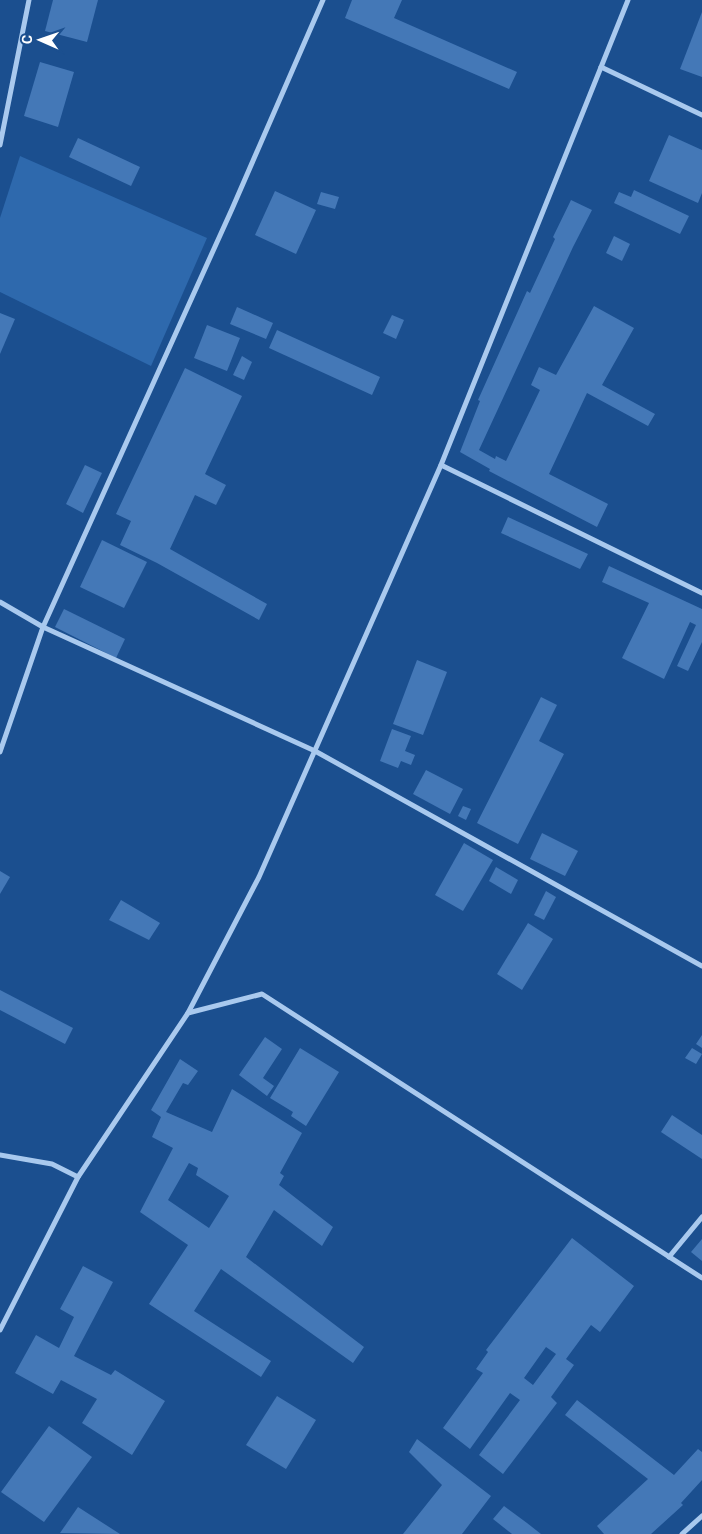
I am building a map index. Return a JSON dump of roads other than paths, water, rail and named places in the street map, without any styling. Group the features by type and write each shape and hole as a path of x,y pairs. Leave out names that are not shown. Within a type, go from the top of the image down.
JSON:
{"street":[{"path":"0,145 29,0"},
{"path":"0,752 43,626 232,208 323,0"},
{"path":"0,1330 78,1177 188,1013 259,877 441,465 628,0"},
{"path":"601,67 702,114"},
{"path":"441,465 702,594"},
{"path":"0,602 43,626 315,751 702,966"},
{"path":"188,1013 262,994 702,1278"},
{"path":"0,1155 52,1164 78,1177"},
{"path":"669,1257 702,1217"},
{"path":"682,1534 702,1516"}]}
